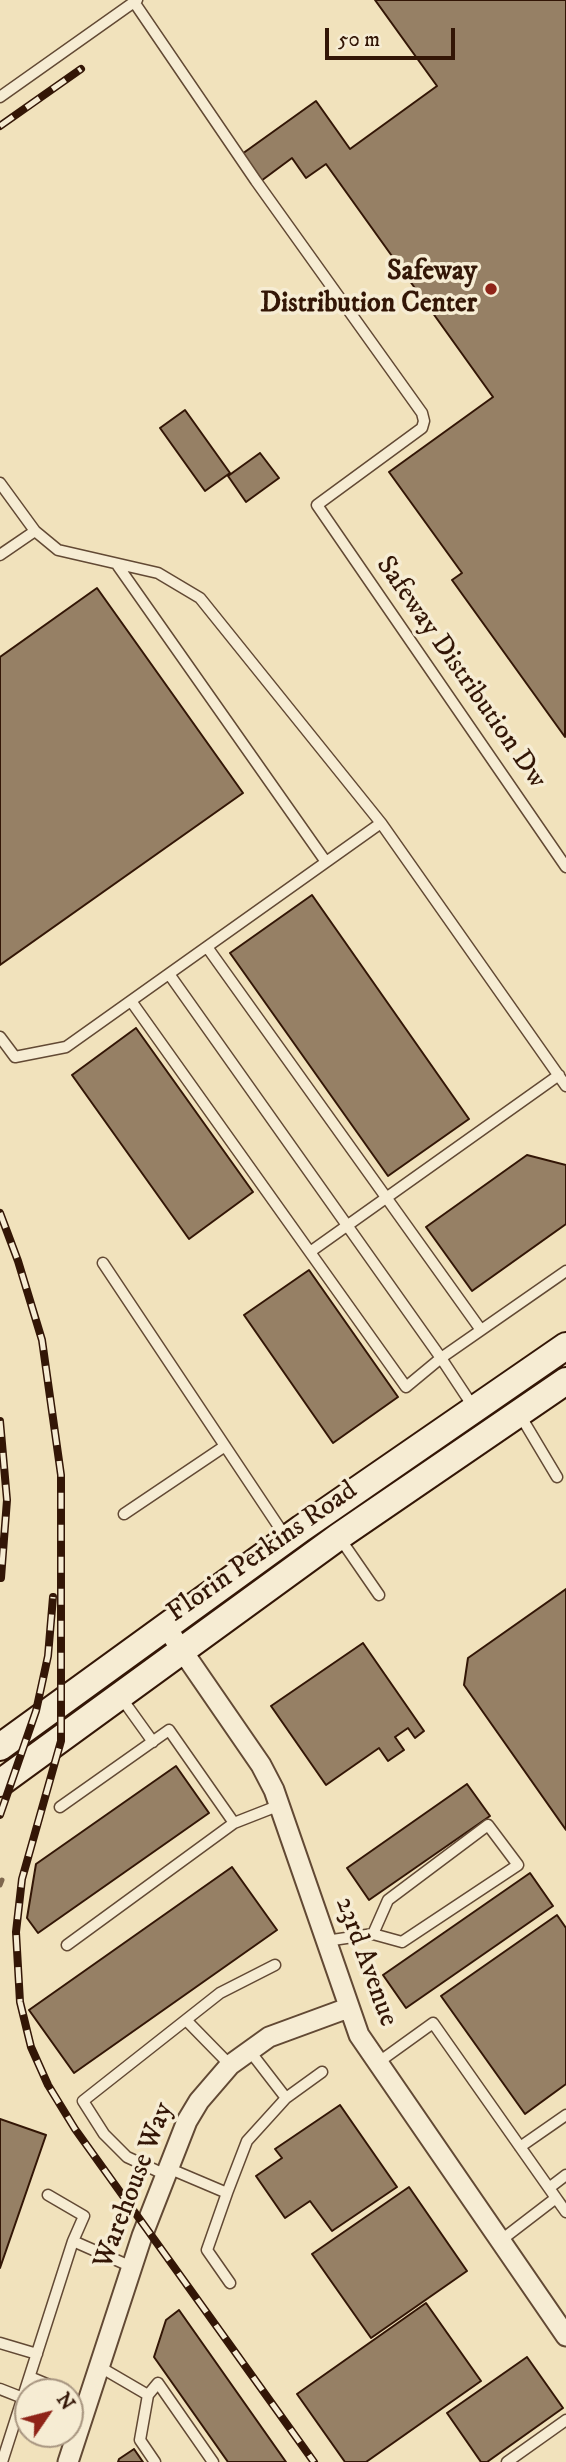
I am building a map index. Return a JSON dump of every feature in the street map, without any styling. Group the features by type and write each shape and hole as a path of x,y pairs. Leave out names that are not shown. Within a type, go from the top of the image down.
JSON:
{"main road":[{"name":"Florin Perkins Road","path":"0,1747 288,1539 566,1346"},
{"name":"Florin Perkins Road","path":"0,1783 338,1537 566,1381"}],"street":[{"name":"23rd Avenue","path":"166,1627 261,1765 280,1805 348,2008 376,2064 566,2336"},
{"name":"Warehouse Way","path":"84,2386 100,2367 167,2171 187,2121 199,2101 230,2065 248,2050 287,2028 348,2008"}],"lane":[{"path":"0,97 136,1"},
{"name":"Safeway Distribution Dw","path":"136,1 256,181 422,413 422,428 317,505 566,867"},
{"path":"0,483 34,531 58,550 118,566 158,573 200,598 381,823 566,1086"},
{"path":"0,555 34,531"},
{"path":"118,566 326,862"},
{"path":"0,1037 15,1057 66,1047 381,823"},
{"path":"207,947 481,1330"},
{"path":"169,974 441,1358 474,1409"},
{"path":"131,1001 406,1387 441,1358 566,1271"},
{"path":"310,1252 559,1075"},
{"path":"103,1263 288,1539"},
{"path":"518,1412 557,1477"},
{"path":"124,1514 225,1446"},
{"path":"338,1537 379,1595"},
{"path":"119,1696 153,1742"},
{"path":"60,1807 169,1730 234,1824"},
{"path":"67,1945 234,1824 280,1805"},
{"path":"325,1941 373,1934 401,1942 518,1865 488,1825 388,1900 373,1934"},
{"path":"227,2193 127,2157 104,2134 83,2101 220,1993 275,1965"},
{"path":"186,2020 230,2065"},
{"path":"376,2064 433,2023 566,2212"},
{"path":"248,2050 286,2098"},
{"path":"230,2283 206,2250 247,2141 286,2098 323,2072"},
{"path":"520,2147 566,2115"},
{"path":"549,2188 566,2175"},
{"path":"30,2377 72,2241 84,2216 48,2194"},
{"path":"500,2241 556,2198"},
{"path":"72,2241 132,2267"},
{"path":"0,2343 37,2354"},
{"path":"100,2367 148,2395"},
{"path":"155,2462 140,2441 148,2395 158,2383 214,2462"},
{"path":"507,2462 566,2420"},
{"path":"2,2462 14,2425"},
{"path":"0,2427 12,2431"}],"building":[{"name":"Safeway Distribution Center","path":"375,0 566,0 565,737 452,580 462,573 389,472 493,397 326,164 306,178 292,158 261,181 242,154 316,101 350,149 437,86"},
{"path":"185,410 230,473 205,491 160,428"},
{"path":"260,453 279,478 246,502 228,476"},
{"path":"97,588 243,793 0,965 0,657"},
{"path":"312,895 469,1119 388,1176 230,953"},
{"path":"136,1028 253,1192 189,1239 72,1075"},
{"path":"527,1155 566,1165 566,1224 472,1291 426,1227"},
{"path":"309,1270 398,1397 333,1443 244,1315"},
{"path":"566,1589 566,1830 464,1685 468,1658"},
{"path":"363,1643 424,1731 415,1738 408,1728 395,1737 404,1750 388,1761 379,1748 326,1785 271,1706"},
{"path":"176,1766 209,1813 38,1933 27,1918 36,1864"},
{"path":"467,1784 490,1816 369,1900 347,1868"},
{"path":"232,1867 277,1930 74,2073 29,2010"},
{"path":"530,1873 553,1906 406,2008 383,1975"},
{"path":"557,1915 566,1928 566,2084 525,2114 441,1996"},
{"path":"340,2105 397,2187 332,2231 310,2201 285,2218 256,2176 282,2158 275,2149"},
{"path":"0,2119 46,2135 0,2268"},
{"path":"409,2187 467,2271 371,2338 312,2254"},
{"path":"426,2303 481,2381 366,2462 345,2462 297,2394"},
{"path":"179,2310 286,2462 228,2462 154,2357 166,2320"},
{"path":"527,2357 563,2408 487,2462 481,2462 447,2413"},
{"path":"134,2449 143,2462 118,2462 119,2459"}],"waterway":[{"path":"0,1885 2,1880"}],"railway":[{"path":"0,126 81,69"},
{"path":"0,1213 42,1340 61,1475 61,1741 22,1879 16,1932 20,2002 31,2047 48,2085 75,2129 314,2462"},
{"path":"0,1421 7,1500 1,1578"},
{"path":"0,1815 36,1711 48,1656 53,1597"}],"place":[{"name":"Safeway Distribution Center","path":"491,289"}]}
